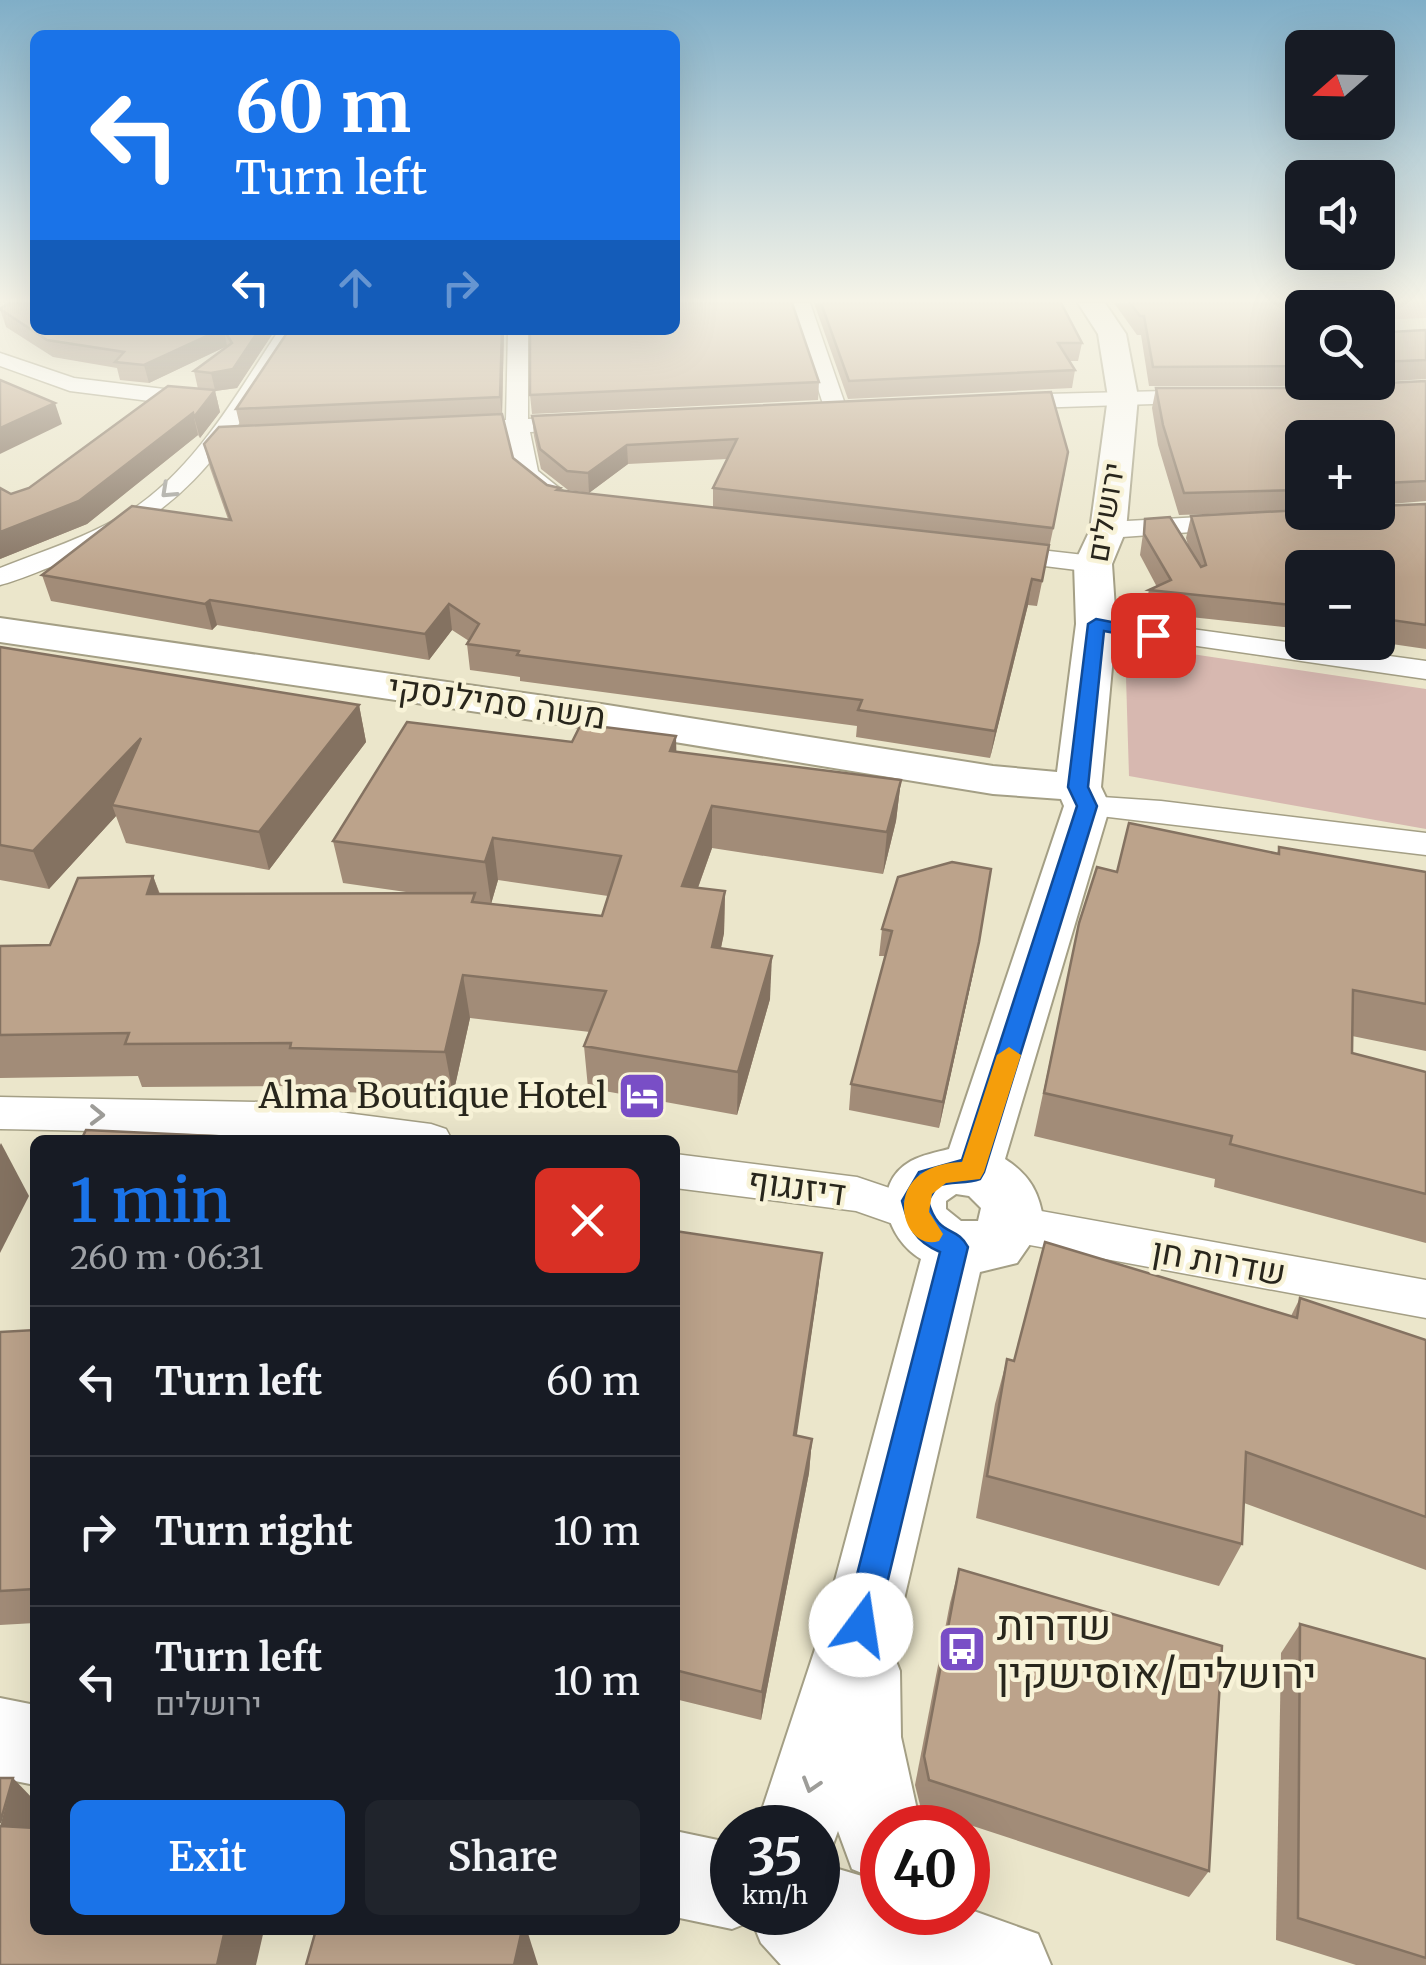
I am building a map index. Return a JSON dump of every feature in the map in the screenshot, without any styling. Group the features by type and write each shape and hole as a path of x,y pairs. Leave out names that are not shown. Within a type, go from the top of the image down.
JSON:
{"street":[{"path":"156,395 214,402 246,396"},
{"path":"517,395 517,427 528,474 560,500 580,503"},
{"path":"831,395 836,410"},
{"path":"0,576 92,540 143,514 215,440 246,396"},
{"name":"ירושלים","path":"961,1228 1010,1198 987,1177 971,1172 1067,874 1096,624 1093,564 1108,530 1123,397"},
{"path":"970,403 1221,397"},
{"path":"438,430 597,422"},
{"path":"215,440 251,438"},
{"path":"1108,530 1267,522"},
{"path":"974,550 1093,564"},
{"path":"1096,624 1426,670"},
{"name":"משה סמילנסקי","path":"0,630 601,717 993,780 1075,799 1426,844"},
{"path":"0,1113 262,1118 393,1135"},
{"name":"דיזנגוף","path":"680,1172 857,1194 961,1228"},
{"path":"805,1805 861,1625 961,1228"},
{"name":"שדרות חן","path":"961,1228 1426,1299"},
{"path":"861,1625 862,1737 875,1805"},
{"path":"0,1738 30,1744"},
{"path":"680,1875 710,1881"},
{"path":"840,1913 1006,1965"},
{"path":"812,1935 839,1965"}],"shaded area":[{"path":"1125,644 1426,689 1426,829 1129,776"}],"building":[{"path":"0,395 35,395 55,403 0,428"},
{"path":"156,395 211,395 194,417 193,413 79,501 0,532 0,488 11,494 29,488"},
{"path":"246,395 500,395 500,397 236,409"},
{"path":"1052,395 1068,452 1053,528 713,488 737,439 627,445 588,473 567,471 540,449 532,416"},
{"path":"1157,395 1395,400 1395,395 1426,395 1426,481 1395,483 1395,420 1285,420 1285,490 1184,493"},
{"path":"502,414 513,458 547,485 560,488 557,490 1049,545 1042,581 1032,579 995,731 858,710 862,700 517,655 519,651 467,644 479,624 449,604 425,634 210,600 205,604 42,575 132,506 231,520 204,444 219,427"},
{"path":"1426,504 1426,625 1395,621 1395,550 1285,550 1285,604 1149,590 1171,580 1144,534 1145,519 1170,517 1201,567 1206,565 1191,516 1285,511 1285,530 1395,530 1395,505"},
{"path":"0,647 359,705 259,832 112,805 141,738 33,851 0,845"},
{"path":"407,722 572,742 581,724 676,736 670,751 901,780 887,832 712,806 682,886 725,891 712,947 772,956 738,1072 584,1046 606,991 463,975 445,1052 290,1048 291,1043 125,1044 129,1033 0,1035 0,946 50,945 78,878 153,876 147,894 475,893 472,902 602,916 621,856 493,838 485,862 333,841"},
{"path":"1129,823 1279,854 1279,847 1426,872 1426,1004 1353,990 1352,1053 1426,1072 1426,1194 1230,1144 1232,1136 1044,1093 1079,923 1097,867 1117,872"},
{"path":"952,862 991,869 943,1102 851,1084 892,931 882,929 898,877"},
{"path":"86,1130 192,1135 84,1135"},
{"path":"680,1232 822,1253 794,1435 812,1439 762,1692 680,1671"},
{"path":"1045,1242 1297,1318 1300,1298 1426,1340 1426,1517 1246,1452 1242,1544 987,1476 1007,1359 1014,1361"},
{"path":"30,1330 30,1589 0,1591 0,1332"},
{"path":"959,1569 1222,1646 1209,1871 929,1780 924,1756"},
{"path":"1300,1624 1426,1659 1426,1958 1298,1918"},
{"path":"0,1778 13,1778 0,1823"},
{"path":"0,1826 30,1828 30,1935 224,1935 217,1965 0,1965"},
{"path":"315,1935 521,1935 514,1965 306,1965"}],"slow traffic":[{"path":"929,1234 916,1214 919,1189 940,1173 971,1172 1009,1055"}],"place":[{"name":"Alma Boutique Hotel","path":"642,1096"},
{"name":"שדרות ירושלים/אוסישקין","path":"962,1649"}],"route":[{"path":"861,1625 955,1247 933,1237 922,1226 915,1201 928,1179 955,1170 971,1172 1067,874 1087,806 1078,787 1096,624 1153,635"}]}
